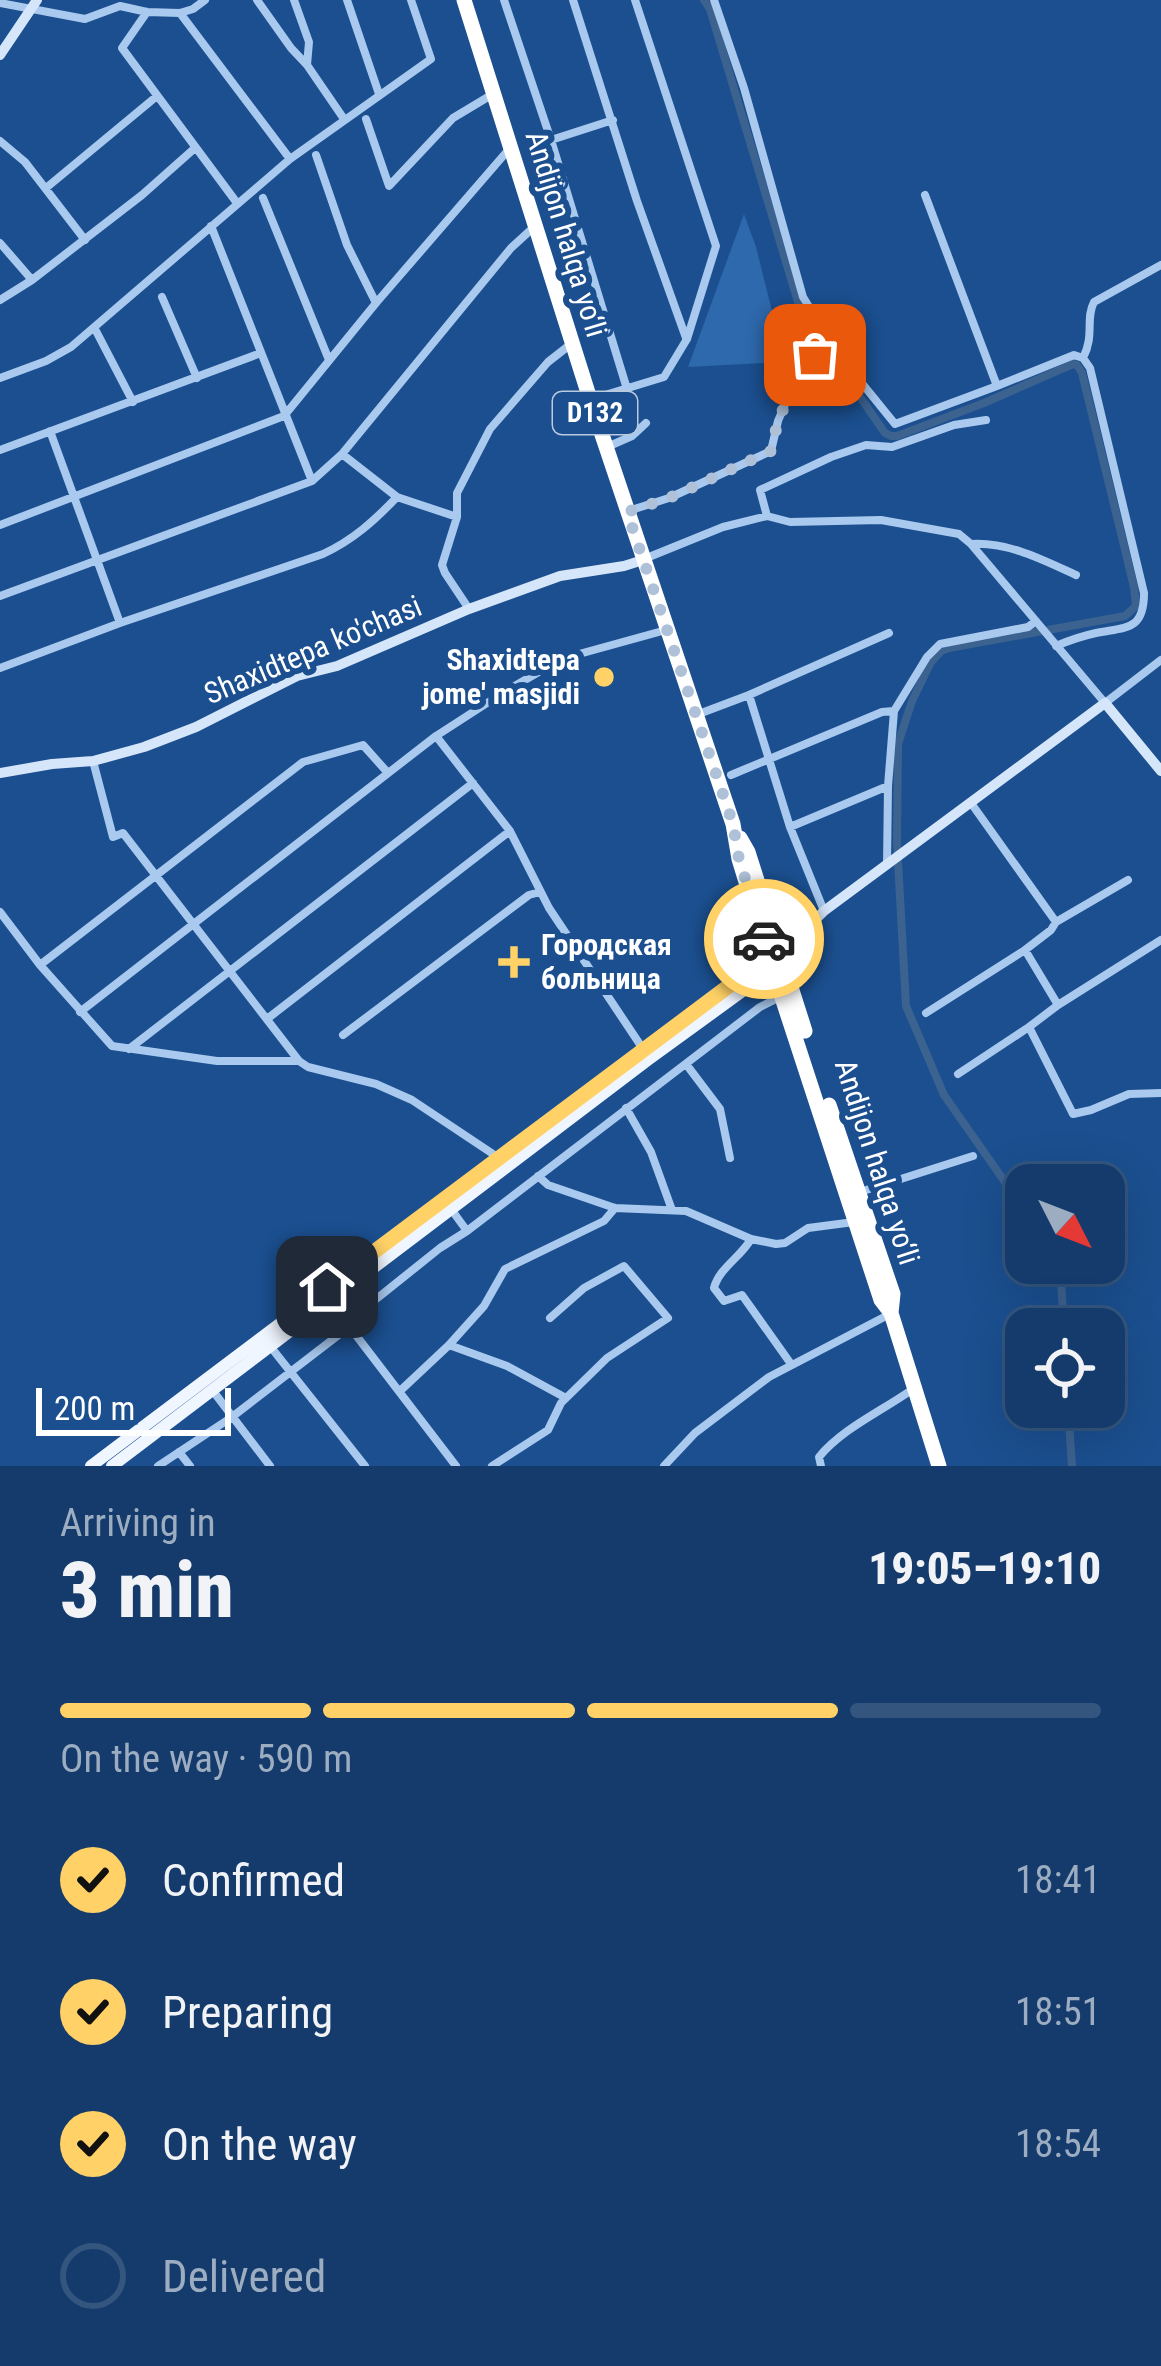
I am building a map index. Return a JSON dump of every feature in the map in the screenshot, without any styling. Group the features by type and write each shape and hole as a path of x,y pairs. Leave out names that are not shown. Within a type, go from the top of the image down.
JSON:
{"highway":[{"name":"Andijon halqa yo‘li","path":"464,0 572,344 733,824 739,859 893,1294 891,1313"},
{"name":"Andijon halqa yo‘li","path":"776,959 783,996 855,1222 881,1300 891,1313 939,1466"}],"main road":[{"path":"91,1466 212,1389 649,1059 797,938"},
{"path":"112,1466 146,1431 499,1158 643,1049 776,959"}],"street":[{"path":"0,55 37,0"},
{"path":"0,3 86,19 120,6 180,14 205,0"},
{"path":"257,0 344,119"},
{"path":"295,0 309,42 308,65"},
{"path":"346,0 380,94"},
{"path":"0,378 71,347 290,159 431,59 411,0"},
{"path":"504,0 627,388"},
{"path":"573,0 687,339"},
{"path":"590,399 664,377 687,339 716,246 635,0"},
{"path":"714,0 803,297 839,355 895,424 1074,355 1090,368 1144,608 1126,629 1054,643"},
{"path":"147,12 122,48 237,203"},
{"path":"180,14 290,159"},
{"path":"365,119 387,184 392,186 453,118 494,94"},
{"path":"46,188 157,96"},
{"path":"551,140 613,120"},
{"path":"0,140 25,162 85,240"},
{"path":"0,525 284,416 512,146"},
{"path":"0,300 85,240 195,148"},
{"path":"316,155 346,245 376,303"},
{"path":"925,195 997,386"},
{"path":"262,198 329,360"},
{"path":"211,226 312,481"},
{"path":"0,596 312,481 342,454 534,226"},
{"path":"0,243 32,280"},
{"path":"1083,358 1092,338 1090,308 1094,302 1161,265"},
{"path":"161,297 197,378"},
{"path":"95,328 133,402"},
{"path":"469,609 442,565 457,518 457,493 490,429 548,362 572,344"},
{"path":"0,450 261,353"},
{"path":"627,512 771,451 793,386 815,355"},
{"path":"767,516 760,490 831,457 866,446 892,447 954,425 986,420"},
{"path":"606,447 632,436 646,422"},
{"path":"50,431 120,623"},
{"path":"342,454 397,497 457,518"},
{"path":"0,668 323,554 347,543 397,497"},
{"path":"643,560 724,527 767,516 790,522 881,520 959,534 1161,771"},
{"path":"970,544 1009,548 1076,574"},
{"name":"Shaxidtepa ko'chasi","path":"0,773 93,761 144,747 196,727 298,676 356,658 469,609 560,576 643,560"},
{"path":"889,864 894,711 927,657 940,644 1038,623"},
{"path":"80,1012 436,736 561,659 667,630"},
{"path":"696,715 889,633"},
{"path":"797,938 824,911 1161,660"},
{"path":"749,695 790,827 824,911"},
{"path":"731,775 894,711"},
{"path":"436,736 510,831 541,892 643,1049"},
{"path":"40,965 303,762 362,745 388,773"},
{"path":"93,761 113,837 123,833 299,1061 412,1100 499,1158"},
{"path":"129,1049 473,783"},
{"path":"790,827 888,786"},
{"path":"971,803 1056,922"},
{"path":"267,1019 510,831"},
{"path":"926,1013 1025,950 1056,922 1128,880"},
{"path":"343,1035 530,895 541,892"},
{"path":"0,912 108,1044 217,1061 299,1061"},
{"path":"0,933 10,925"},
{"path":"958,1074 1161,940"},
{"path":"1025,950 1058,1006"},
{"path":"456,1466 349,1322 760,1007 783,996"},
{"path":"1029,1027 1073,1114 1129,1094 1161,1093"},
{"path":"686,1064 720,1109 730,1158"},
{"path":"626,1108 651,1152 673,1210"},
{"path":"549,1134 564,1155"},
{"path":"858,1193 973,1156"},
{"path":"538,1176 548,1185 615,1208 694,1214 751,1239 781,1244 808,1228 855,1222"},
{"path":"400,1391 484,1306 505,1269 604,1221 615,1208"},
{"path":"451,1209 467,1231"},
{"path":"751,1239 718,1276 714,1288 724,1301 742,1294 791,1364"},
{"path":"493,1466 548,1430 566,1398 607,1358 668,1318 624,1266 584,1288 550,1318"},
{"path":"664,1466 715,1415 791,1364 891,1313"},
{"path":"158,1466 232,1417 345,1330 352,1330"},
{"path":"449,1345 507,1366 566,1398"},
{"path":"269,1346 365,1466"},
{"path":"821,1466 823,1451 845,1432 914,1388"},
{"path":"212,1389 270,1466"},
{"path":"179,1452 190,1466"}],"shaded area":[{"path":"744,214 775,323 783,328 766,363 688,367"}],"waterway":[{"path":"704,0 801,312 885,433 897,436 1073,364 1082,373 1136,606 1125,616 941,651 912,701 898,744 897,843 906,1006 944,1095 1005,1182"},
{"path":"1061,1284 1063,1308"},
{"path":"1069,1428 1072,1466"}],"way so far":[{"path":"764,939 733,824 627,512 771,451 793,386 815,355"}],"place":[{"name":"Shaxidtepa jome' masjidi","path":"604,677"},
{"name":"Городская больница","path":"514,962"}],"route":[{"path":"327,1287 769,956 764,939"}]}
